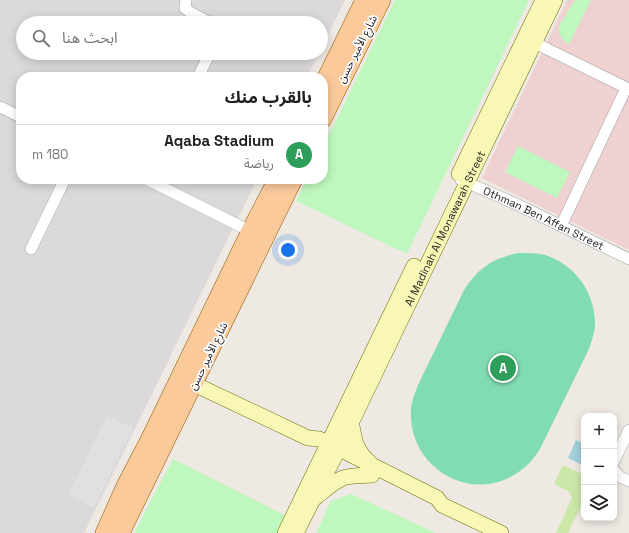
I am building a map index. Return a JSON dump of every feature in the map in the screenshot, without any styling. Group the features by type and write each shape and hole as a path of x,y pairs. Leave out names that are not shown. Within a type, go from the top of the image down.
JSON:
{"main road":[{"name":"شارع الأمير حسن","path":"328,74 364,0"},
{"name":"شارع الأمير حسن","path":"328,109 382,0"},
{"name":"Al Madinah Al Monawarah Street","path":"331,450 351,420 543,0"},
{"name":"Al Madinah Al Monawarah Street","path":"331,450 462,180 535,43 555,0"},
{"name":"شارع الأمير حسن","path":"121,533 137,480 155,429 250,231 274,184"},
{"name":"شارع الأمير حسن","path":"104,533 113,512 166,442 292,184"},
{"path":"194,384 308,438 319,439 331,450 373,471 438,498 442,505 501,533"},
{"path":"351,420 354,438 358,448 373,471"},
{"path":"296,533 312,500 331,450"},
{"path":"285,533 331,450"},
{"path":"312,500 343,478 373,471"}],"street":[{"path":"186,0 185,8 197,16"},
{"path":"535,43 628,89 561,226"},
{"path":"200,72 206,60"},
{"path":"0,107 16,115"},
{"name":"Othman Ben Affan Street","path":"462,180 629,259"},
{"path":"31,249 63,184"},
{"path":"158,184 250,231"},
{"path":"617,455 629,430"},
{"path":"617,474 620,477 629,481"}],"shaded area":[{"path":"0,0 345,0 328,35 328,16 16,16 16,60 316,60 310,72 16,72 16,184 255,184 84,533 0,533"},
{"path":"567,0 629,0 629,250 482,178"},
{"path":"107,415 133,428 94,508 68,495"}],"green space":[{"path":"395,0 529,0 407,254 296,201 304,184 328,184 328,137"},
{"path":"575,0 591,0 569,44 561,37 559,26"},
{"path":"518,146 570,172 557,198 505,172"},
{"path":"518,253 535,253 545,255 566,266 575,273 588,292 592,303 595,326 593,336 587,353 541,447 529,463 514,475 496,483 478,484 460,481 444,474 430,462 419,448 413,430 411,411 412,401 418,385 464,290 475,276 486,266 500,258"},
{"path":"173,459 292,519 286,533 134,533"},
{"path":"563,465 581,474 581,506 568,533 556,533 572,498 568,491 554,484"},
{"path":"351,494 436,533 316,533 331,501"}],"water":[{"path":"576,440 581,442 581,464 568,458"}],"place":[{"name":"Aqaba Stadium","path":"503,368"}]}
